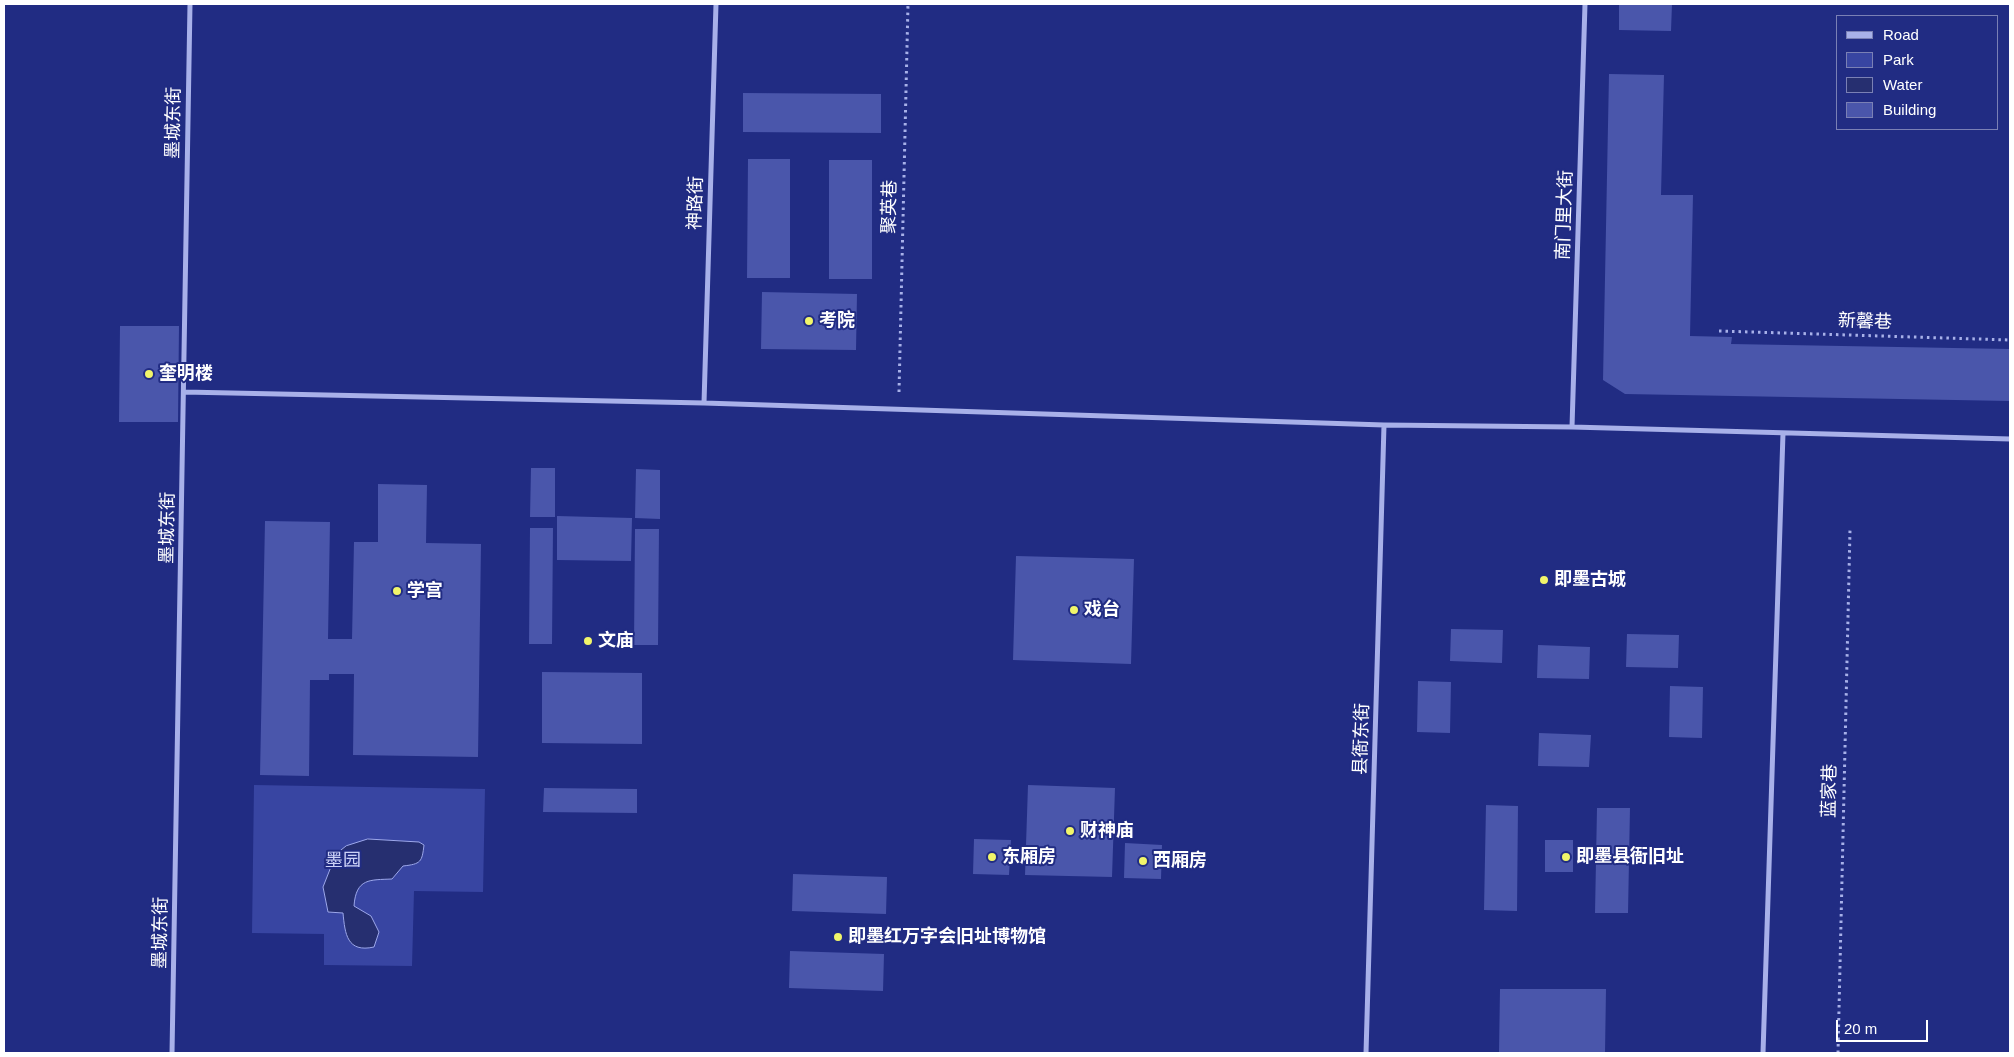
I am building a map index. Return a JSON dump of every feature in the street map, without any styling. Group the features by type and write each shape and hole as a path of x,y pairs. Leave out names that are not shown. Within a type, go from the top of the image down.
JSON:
{"street":[{"name":"墨城东街","path":"172,1053 190,4"},
{"name":"神路街","path":"704,403 716,4"},
{"name":"南门里大街","path":"1572,427 1585,4"},
{"path":"184,392 704,403 1384,425 1572,427 2010,439"},
{"name":"县衙东街","path":"1366,1053 1384,425"},
{"path":"1763,1053 1783,433"}],"path":[{"name":"聚英巷","path":"899,410 908,4"},
{"name":"新馨巷","path":"1719,331 2010,340"},
{"name":"蓝家巷","path":"1838,1053 1850,530"}],"green space":[{"name":"墨园","path":"254,785 485,789 483,892 414,891 412,966 324,965 324,934 252,933"}],"water":[{"path":"368,839 419,842 424,845 420,861 403,866 392,879 366,882 358,890 354,906 371,916 379,932 374,947 365,948 358,947 349,940 343,913 328,912 323,887 336,854 346,846"}],"building":[{"path":"1619,4 1672,4 1671,31 1619,30"},
{"path":"1609,74 1664,75 1661,195 1693,195 1690,336 1732,337 1731,344 2010,349 2010,401 1625,394 1603,380"},
{"path":"743,93 881,94 881,133 743,132"},
{"path":"748,159 790,159 790,278 747,278"},
{"path":"829,160 872,160 872,279 829,279"},
{"name":"考院","path":"762,292 857,294 856,350 761,349"},
{"name":"奎明楼","path":"120,326 179,326 178,422 119,422"},
{"path":"531,468 555,468 555,517 530,517"},
{"path":"636,469 660,470 660,519 635,518"},
{"name":"学宫","path":"378,484 427,485 426,543 481,544 478,757 353,755 354,674 329,674 329,680 310,680 309,776 260,775 265,521 330,522 328,639 352,639 354,542 378,542"},
{"path":"557,516 632,518 631,561 557,560"},
{"path":"530,528 553,528 552,644 529,644"},
{"path":"635,529 659,529 658,645 634,645"},
{"name":"戏台","path":"1016,556 1134,559 1131,664 1013,660"},
{"path":"1451,629 1503,630 1502,663 1450,661"},
{"path":"1627,634 1679,635 1678,668 1626,667"},
{"path":"1538,645 1590,647 1589,679 1537,678"},
{"path":"542,672 642,673 642,744 542,743"},
{"path":"1418,681 1451,682 1450,733 1417,732"},
{"path":"1670,686 1703,687 1702,738 1669,737"},
{"path":"1539,733 1591,735 1589,767 1538,766"},
{"name":"财神庙","path":"1028,785 1115,788 1112,877 1025,875"},
{"path":"544,788 637,789 637,813 543,812"},
{"path":"1486,805 1518,806 1517,911 1484,910"},
{"path":"1597,808 1630,808 1628,913 1595,913"},
{"name":"东厢房","path":"974,839 1011,840 1009,875 973,874"},
{"path":"1545,840 1573,840 1573,872 1545,872"},
{"name":"西厢房","path":"1125,843 1162,845 1161,879 1124,878"},
{"path":"793,874 887,877 886,914 792,911"},
{"path":"790,951 884,954 883,991 789,988"},
{"path":"1500,989 1606,989 1605,1053 1499,1053"}],"place":[{"name":"考院","path":"809,321"},
{"name":"奎明楼","path":"149,374"},
{"name":"即墨古城","path":"1544,580"},
{"name":"学宫","path":"397,591"},
{"name":"戏台","path":"1074,610"},
{"name":"文庙","path":"588,641"},
{"name":"财神庙","path":"1070,831"},
{"name":"东厢房","path":"992,857"},
{"name":"即墨县衙旧址","path":"1566,857"},
{"name":"西厢房","path":"1143,861"},
{"name":"即墨红万字会旧址博物馆","path":"838,937"}]}
